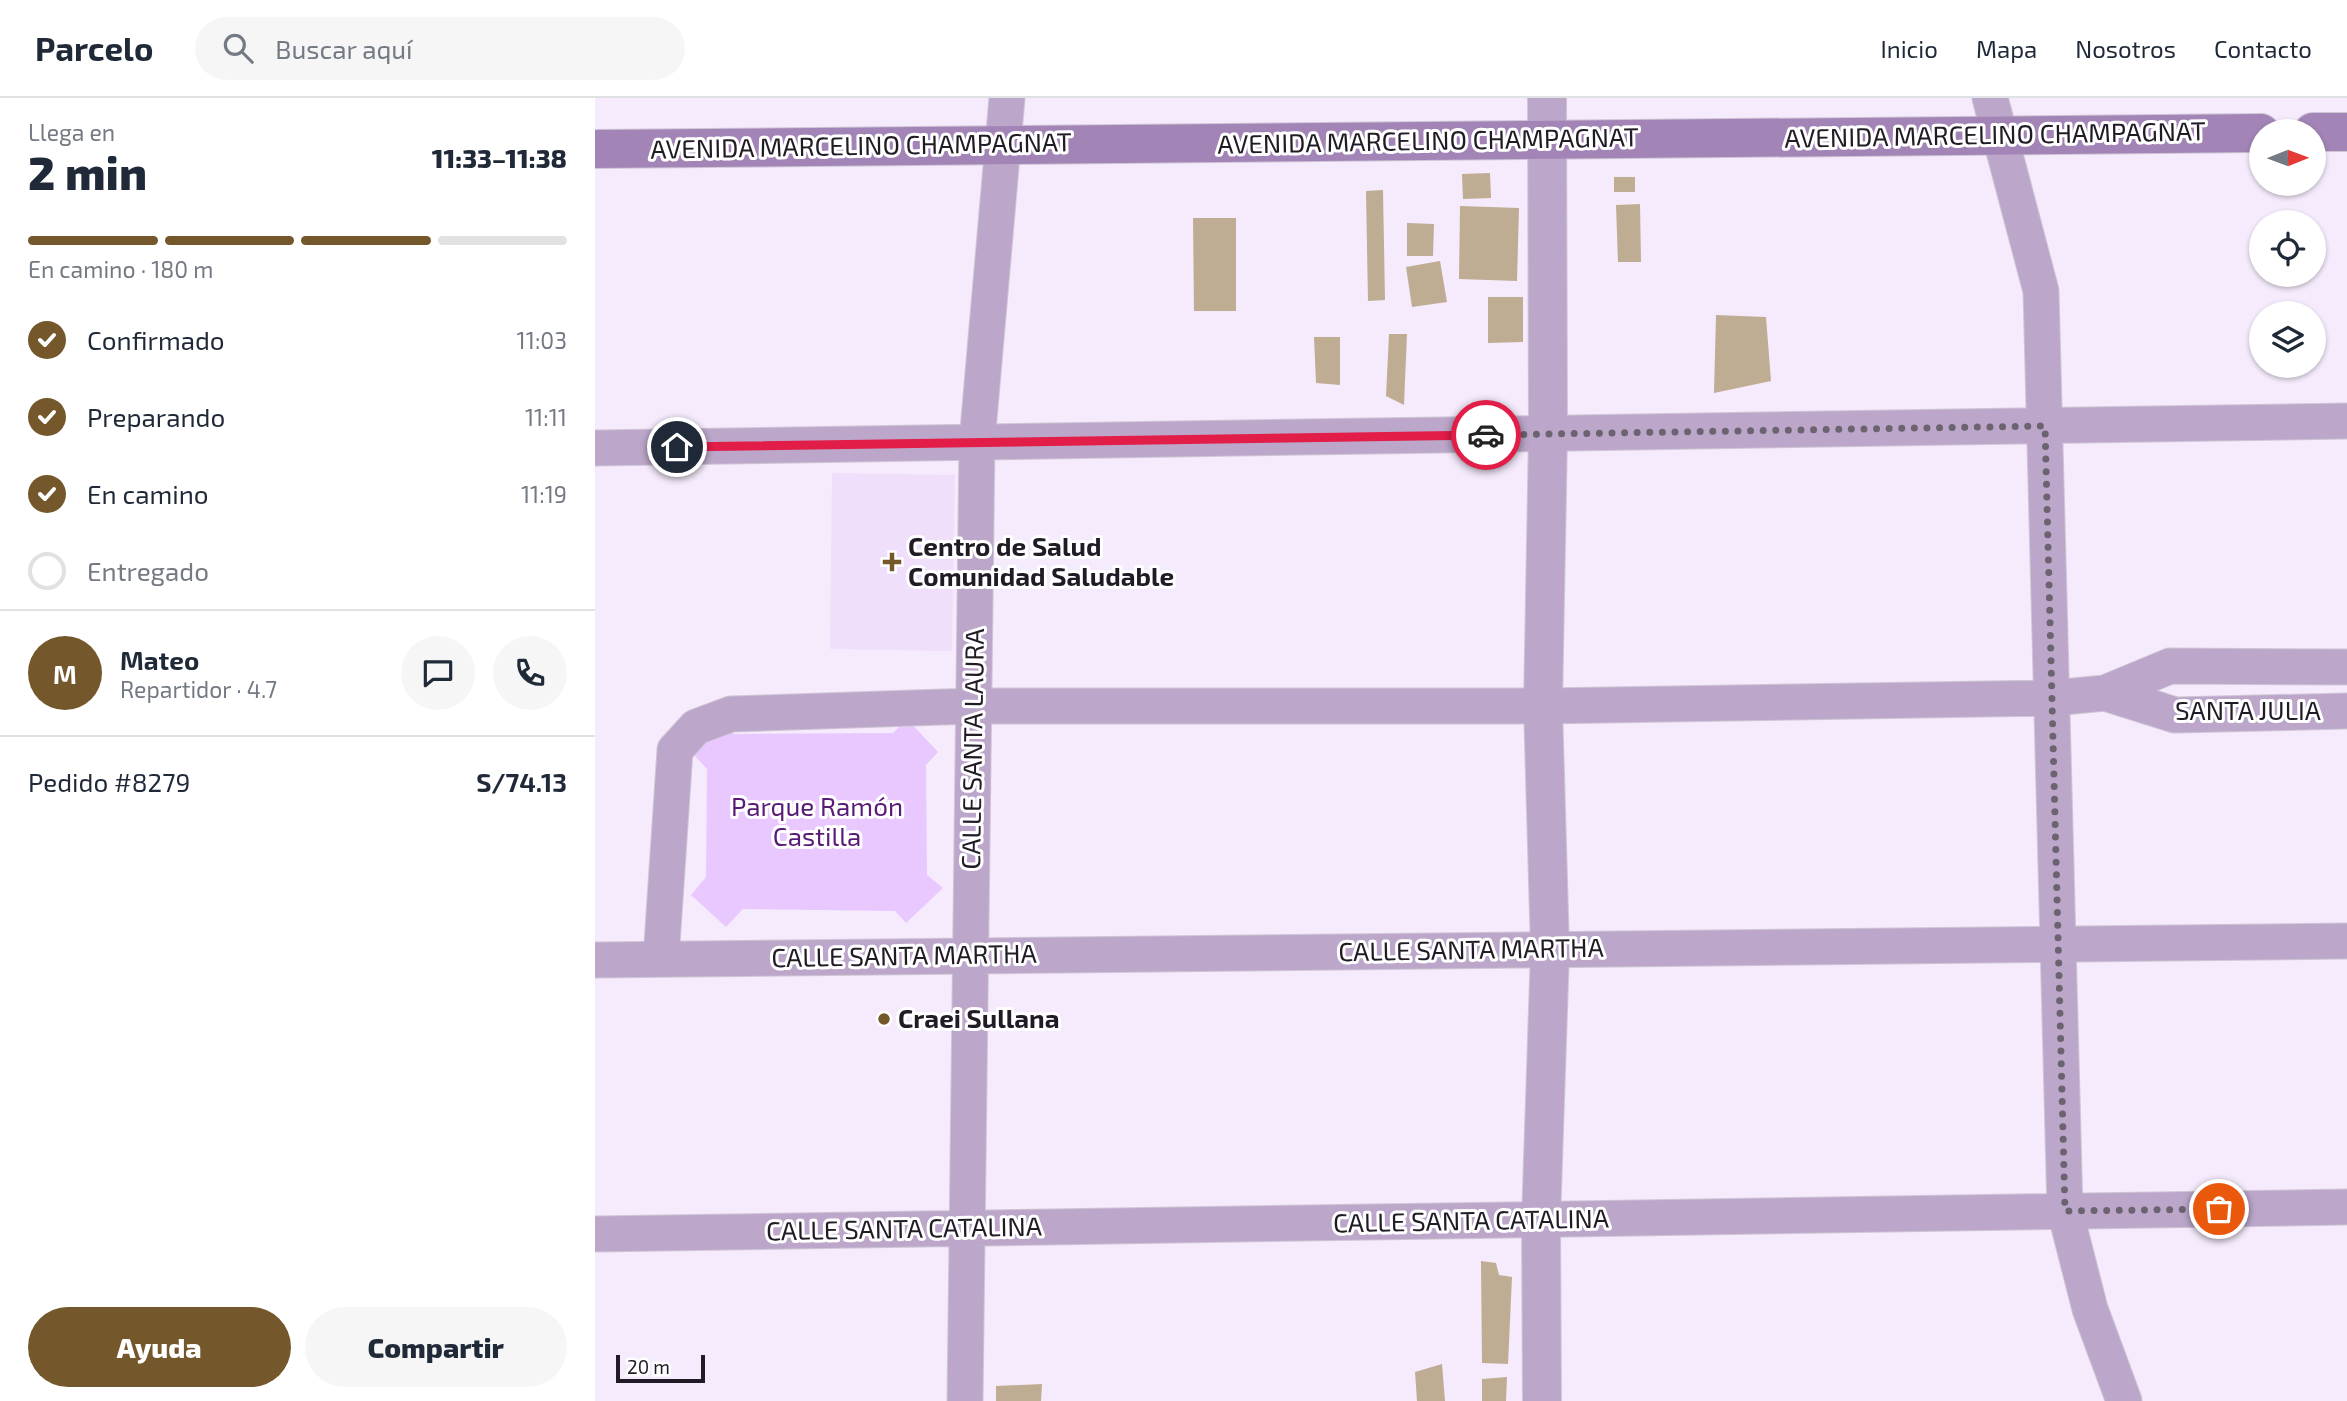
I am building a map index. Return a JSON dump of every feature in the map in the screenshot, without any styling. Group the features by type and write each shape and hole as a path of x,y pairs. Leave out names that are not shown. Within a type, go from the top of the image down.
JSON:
{"main road":[{"name":"AVENIDA MARCELINO CHAMPAGNAT","path":"595,149 2249,132"},
{"path":"2326,132 2347,132"}],"street":[{"name":"CALLE SANTA LAURA","path":"965,1401 977,442 1007,98"},
{"path":"1542,1401 1541,1220 1550,950 1543,706 1548,434 1547,98"},
{"path":"1990,98 2042,291 2065,1211 2090,1309 2124,1401"},
{"path":"595,448 2347,421"},
{"name":"SANTA JULIA","path":"2105,693 2170,666 2347,667"},
{"path":"661,959 675,750 696,727 731,714 973,706 1543,706 2053,698 2105,693"},
{"name":"SANTA JULIA","path":"2105,693 2175,715 2347,711"},
{"name":"CALLE SANTA MARTHA","path":"595,960 2347,941"},
{"name":"CALLE SANTA CATALINA","path":"595,1234 2347,1207"}],"shaded area":[{"name":"Centro de Salud Comunidad Saludable","path":"832,473 955,475 952,651 830,649"}],"green space":[{"name":"Parque Ramón Castilla","path":"907,719 938,752 926,765 927,875 943,888 906,923 895,911 743,909 726,927 691,895 706,877 707,769 693,754 719,723 734,734 893,733"}],"building":[{"path":"1490,173 1491,198 1463,199 1462,174"},
{"path":"1614,177 1635,177 1635,192 1614,192"},
{"path":"1383,190 1385,300 1368,301 1366,191"},
{"path":"1640,204 1641,262 1618,262 1616,205"},
{"path":"1460,206 1519,208 1517,281 1459,279"},
{"path":"1193,218 1236,218 1236,311 1194,311"},
{"path":"1407,223 1434,224 1433,256 1407,256"},
{"path":"1440,261 1447,302 1412,307 1406,267"},
{"path":"1488,297 1523,297 1523,342 1488,343"},
{"path":"1716,315 1766,317 1771,381 1714,393"},
{"path":"1389,334 1407,334 1404,405 1386,396"},
{"path":"1314,337 1340,337 1340,385 1316,383"},
{"path":"1481,1261 1496,1263 1499,1275 1512,1277 1508,1364 1482,1363"},
{"path":"1442,1364 1445,1401 1417,1401 1415,1372"},
{"path":"1507,1377 1506,1401 1482,1401 1482,1379"},
{"path":"1042,1384 1041,1401 996,1401 996,1386"}],"way so far":[{"path":"1486,435 2045,426 2065,1211 2219,1209"}],"place":[{"name":"Centro de Salud Comunidad Saludable","path":"892,562"},
{"name":"Craei Sullana","path":"884,1019"}],"route":[{"path":"677,447 1486,435"}]}
